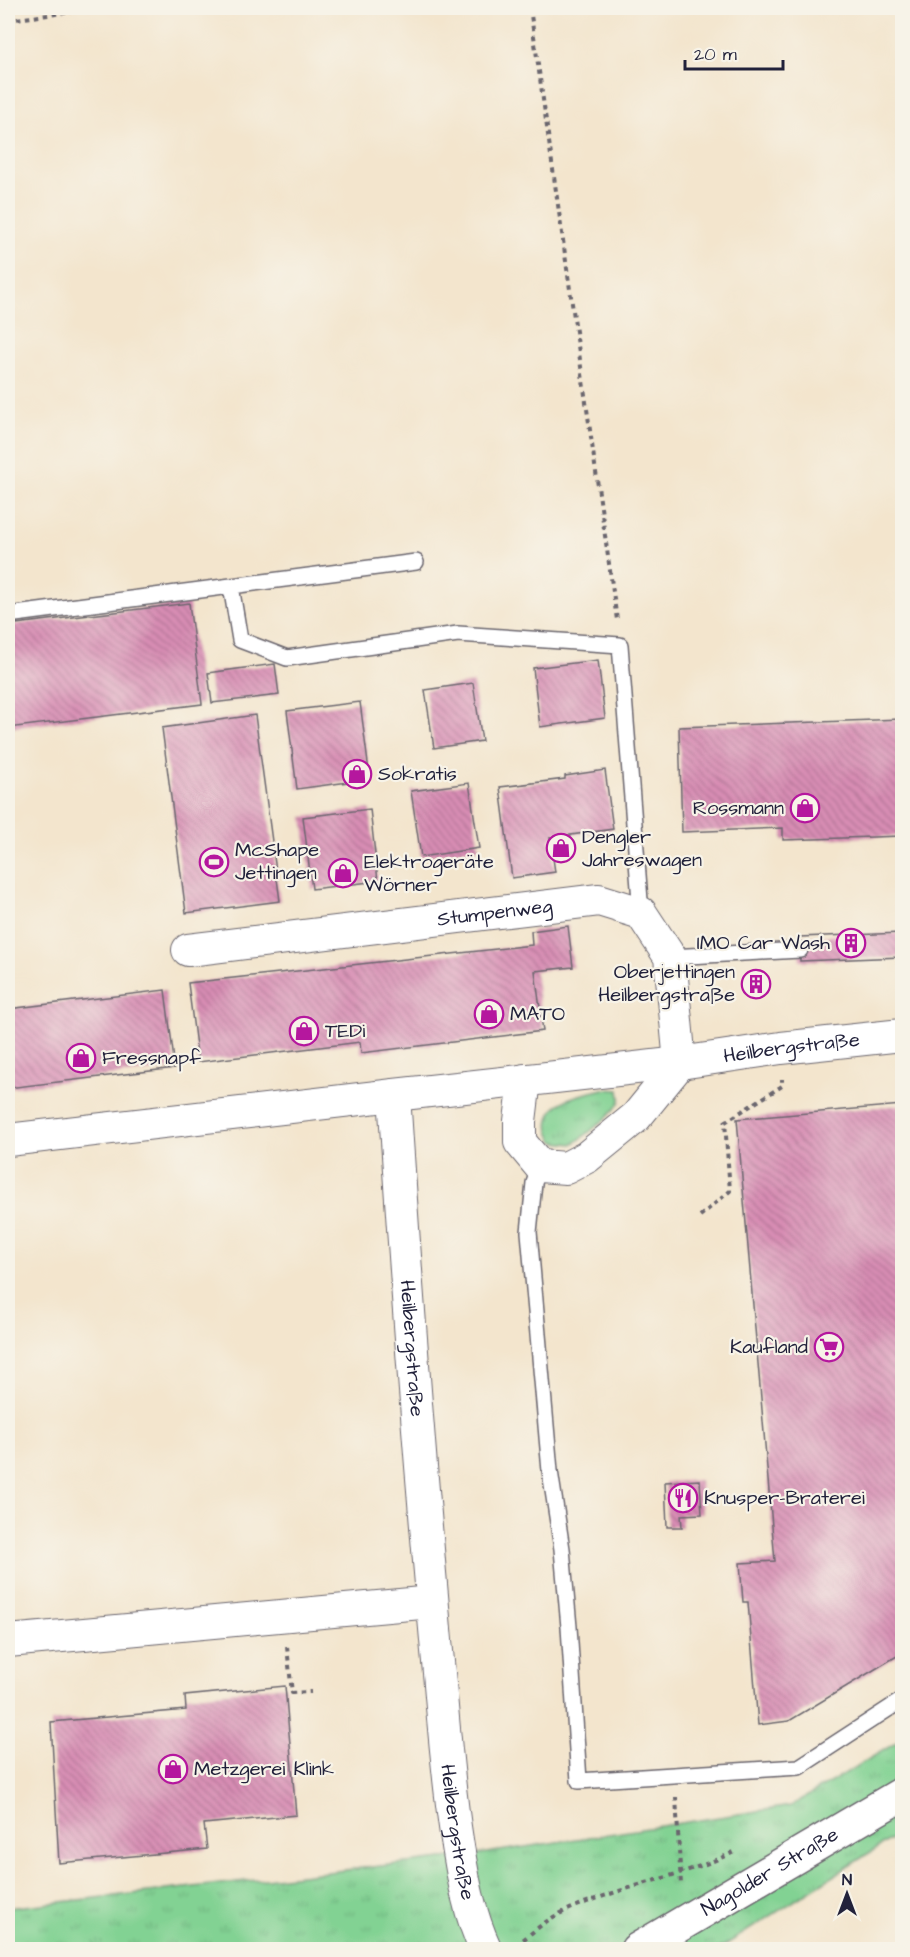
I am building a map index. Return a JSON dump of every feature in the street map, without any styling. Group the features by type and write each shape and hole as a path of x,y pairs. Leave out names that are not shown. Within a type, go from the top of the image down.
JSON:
{"street":[{"name":"Stumpenweg","path":"188,950 599,900 641,913"},
{"path":"525,1080 520,1143 540,1166 566,1168 587,1156 636,1117 680,1063 670,957 641,913"},
{"name":"Heilbergstraße","path":"8,1140 680,1063 782,1048 903,1035"},
{"name":"Heilbergstraße","path":"394,1095 432,1602 451,1801 465,1889 475,1926 486,1950"},
{"path":"8,1641 432,1602"},
{"name":"Nagolder Straße","path":"637,1950 903,1794"}],"lane":[{"path":"8,615 416,562"},
{"path":"231,586 240,640 287,658 458,634 620,645 641,913"},
{"path":"670,957 800,950"},
{"path":"540,1166 534,1184 529,1232 550,1471 562,1549 579,1781 799,1767 903,1700"}],"path":[{"path":"8,20 104,8"},
{"path":"530,8 620,645"},
{"path":"700,1216 730,1191 725,1122 782,1086 782,1048"},
{"path":"284,1616 292,1693 311,1692"},
{"path":"675,1775 681,1896 692,1916"},
{"path":"510,1950 555,1916 707,1864 737,1850"}],"green space":[{"path":"603,1089 619,1090 620,1100 614,1110 600,1124 573,1144 555,1142 549,1132 548,1123 556,1106 570,1098"},
{"path":"902,1739 902,1832 719,1949 8,1949 8,1908 460,1857 791,1806"}],"building":[{"path":"189,603 202,704 8,728 8,625"},
{"path":"598,660 605,718 540,727 533,668"},
{"path":"275,664 279,695 212,703 208,673"},
{"path":"473,683 482,741 434,748 425,690"},
{"path":"360,702 370,779 297,789 287,711"},
{"path":"255,715 280,901 186,913 162,728"},
{"path":"902,719 902,836 783,840 783,828 682,832 679,727"},
{"path":"605,770 613,829 550,838 555,872 512,878 500,787 565,779 565,776"},
{"path":"469,783 479,848 421,857 411,791"},
{"path":"370,809 378,881 312,889 303,817"},
{"path":"568,926 573,967 535,971 543,1031 361,1053 360,1042 198,1062 188,983 532,945 531,931"},
{"name":"IMO Car Wash","path":"902,933 902,957 800,961 799,937"},
{"name":"Oberjettingen Heilbergstraße","path":"762,979 763,988 750,989 750,980"},
{"path":"165,990 175,1068 8,1088 8,1009"},
{"name":"Kaufland","path":"902,1105 902,1653 789,1721 758,1725 748,1602 743,1602 740,1563 775,1561 737,1119"},
{"name":"Knusper-Braterei","path":"700,1480 702,1514 681,1515 682,1527 667,1527 665,1482"},
{"name":"Metzgerei Klink","path":"285,1686 296,1815 204,1824 207,1849 59,1863 51,1722 186,1710 185,1696"}],"place":[{"name":"Sokratis","path":"357,774"},
{"name":"Rossmann","path":"805,808"},
{"name":"Dengler Jahreswagen","path":"561,848"},
{"name":"McShape Jettingen","path":"214,862"},
{"name":"Elektrogeräte Wörner","path":"343,873"},
{"name":"IMO Car Wash","path":"851,943"},
{"name":"Oberjettingen Heilbergstraße","path":"756,984"},
{"name":"MATO","path":"489,1014"},
{"name":"TEDi","path":"304,1031"},
{"name":"Fressnapf","path":"81,1058"},
{"name":"Kaufland","path":"829,1347"},
{"name":"Knusper-Braterei","path":"683,1498"},
{"name":"Metzgerei Klink","path":"173,1769"}]}
